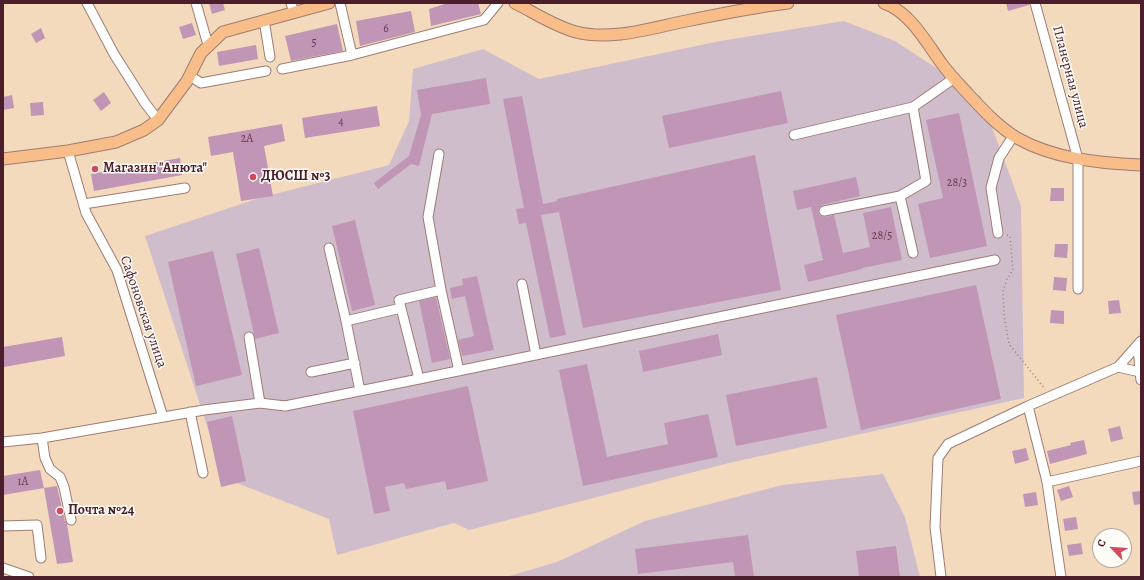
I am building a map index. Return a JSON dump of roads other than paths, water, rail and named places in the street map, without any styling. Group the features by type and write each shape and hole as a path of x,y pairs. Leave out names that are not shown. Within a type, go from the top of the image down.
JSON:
{"main road":[{"path":"3,159 68,152 116,142 144,130 158,120 190,76 201,52 223,32 264,20 292,8 329,3"},
{"path":"515,3 575,32 618,35 748,6 788,3"},
{"path":"884,3 897,9 910,21 953,79 990,116 1014,135 1048,151 1078,159 1114,164 1141,165"}],"street":[{"path":"87,3 114,54 145,103 158,120"},
{"path":"196,3 208,45"},
{"path":"340,3 352,56"},
{"path":"282,69 352,56 484,20 498,3"},
{"name":"Планерная улица","path":"1035,3 1078,159 1078,290"},
{"path":"264,20 270,57"},
{"path":"190,76 201,83 266,72"},
{"path":"794,135 912,107 953,79"},
{"path":"824,210 900,196 926,181 912,107"},
{"path":"998,233 991,188 1000,158 1014,135"},
{"name":"Сафоновская улица","path":"68,152 86,213 117,270 163,417"},
{"path":"439,154 428,217 441,290 459,371"},
{"path":"84,204 185,188"},
{"path":"900,196 913,253"},
{"path":"329,248 360,391"},
{"path":"3,442 42,438 204,410 260,403 285,406 995,260"},
{"path":"522,284 536,355"},
{"path":"419,379 399,300 441,290"},
{"path":"346,321 401,308"},
{"path":"249,337 260,403"},
{"path":"941,577 935,527 938,458 948,444 1050,396 1118,367 1140,343"},
{"path":"1118,367 1140,376 1140,343"},
{"path":"311,372 355,363"},
{"path":"1028,406 1047,482 1061,577"},
{"path":"190,412 203,473"},
{"path":"42,438 45,458 50,469 60,477 64,486 71,520"},
{"path":"1047,482 1141,461"},
{"path":"3,526 37,525 41,558"},
{"path":"3,568 29,577"}],"place":[{"name":"Магазин \"Анюта\"","path":"95,169"},
{"name":"ДЮСШ №3","path":"253,177"},
{"name":"Почта №24","path":"60,511"}]}
